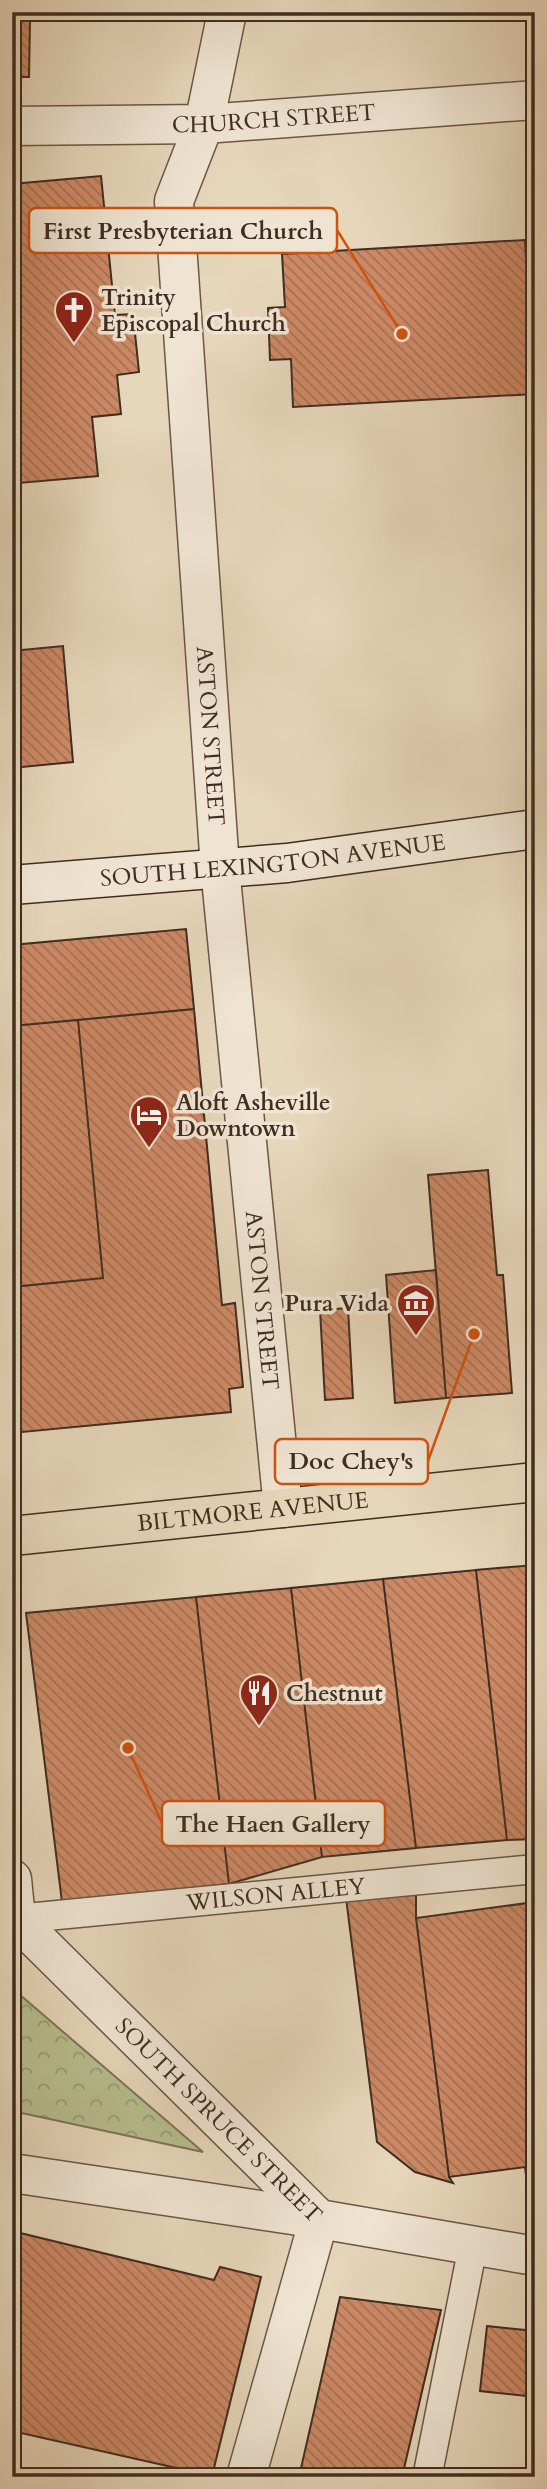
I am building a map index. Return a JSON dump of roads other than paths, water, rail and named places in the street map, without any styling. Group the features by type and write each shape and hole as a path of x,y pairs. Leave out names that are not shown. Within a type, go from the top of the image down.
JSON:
{"main road":[{"name":"BILTMORE AVENUE","path":"12,1536 535,1482"}],"street":[{"name":"ASTON STREET","path":"227,12 204,124 174,201 220,868 283,1508"},
{"name":"CHURCH STREET","path":"12,126 204,124 535,100"},
{"name":"SOUTH LEXINGTON AVENUE","path":"12,885 287,863 535,829"},
{"path":"12,1880 14,1918"},
{"name":"SOUTH SPRUCE STREET","path":"14,1918 319,2219 246,2477"},
{"path":"12,2173 319,2219 535,2256"}],"lane":[{"name":"WILSON ALLEY","path":"14,1918 535,1869"},
{"path":"428,2473 473,2246"}],"place":[{"name":"First Presbyterian Church","path":"402,334"},
{"name":"Trinity Episcopal Church","path":"74,344"},
{"name":"Aloft Asheville Downtown","path":"149,1149"},
{"name":"Doc Chey's","path":"474,1334"},
{"name":"Pura Vida","path":"416,1337"},
{"name":"Chestnut","path":"259,1727"},
{"name":"The Haen Gallery","path":"128,1748"}]}
